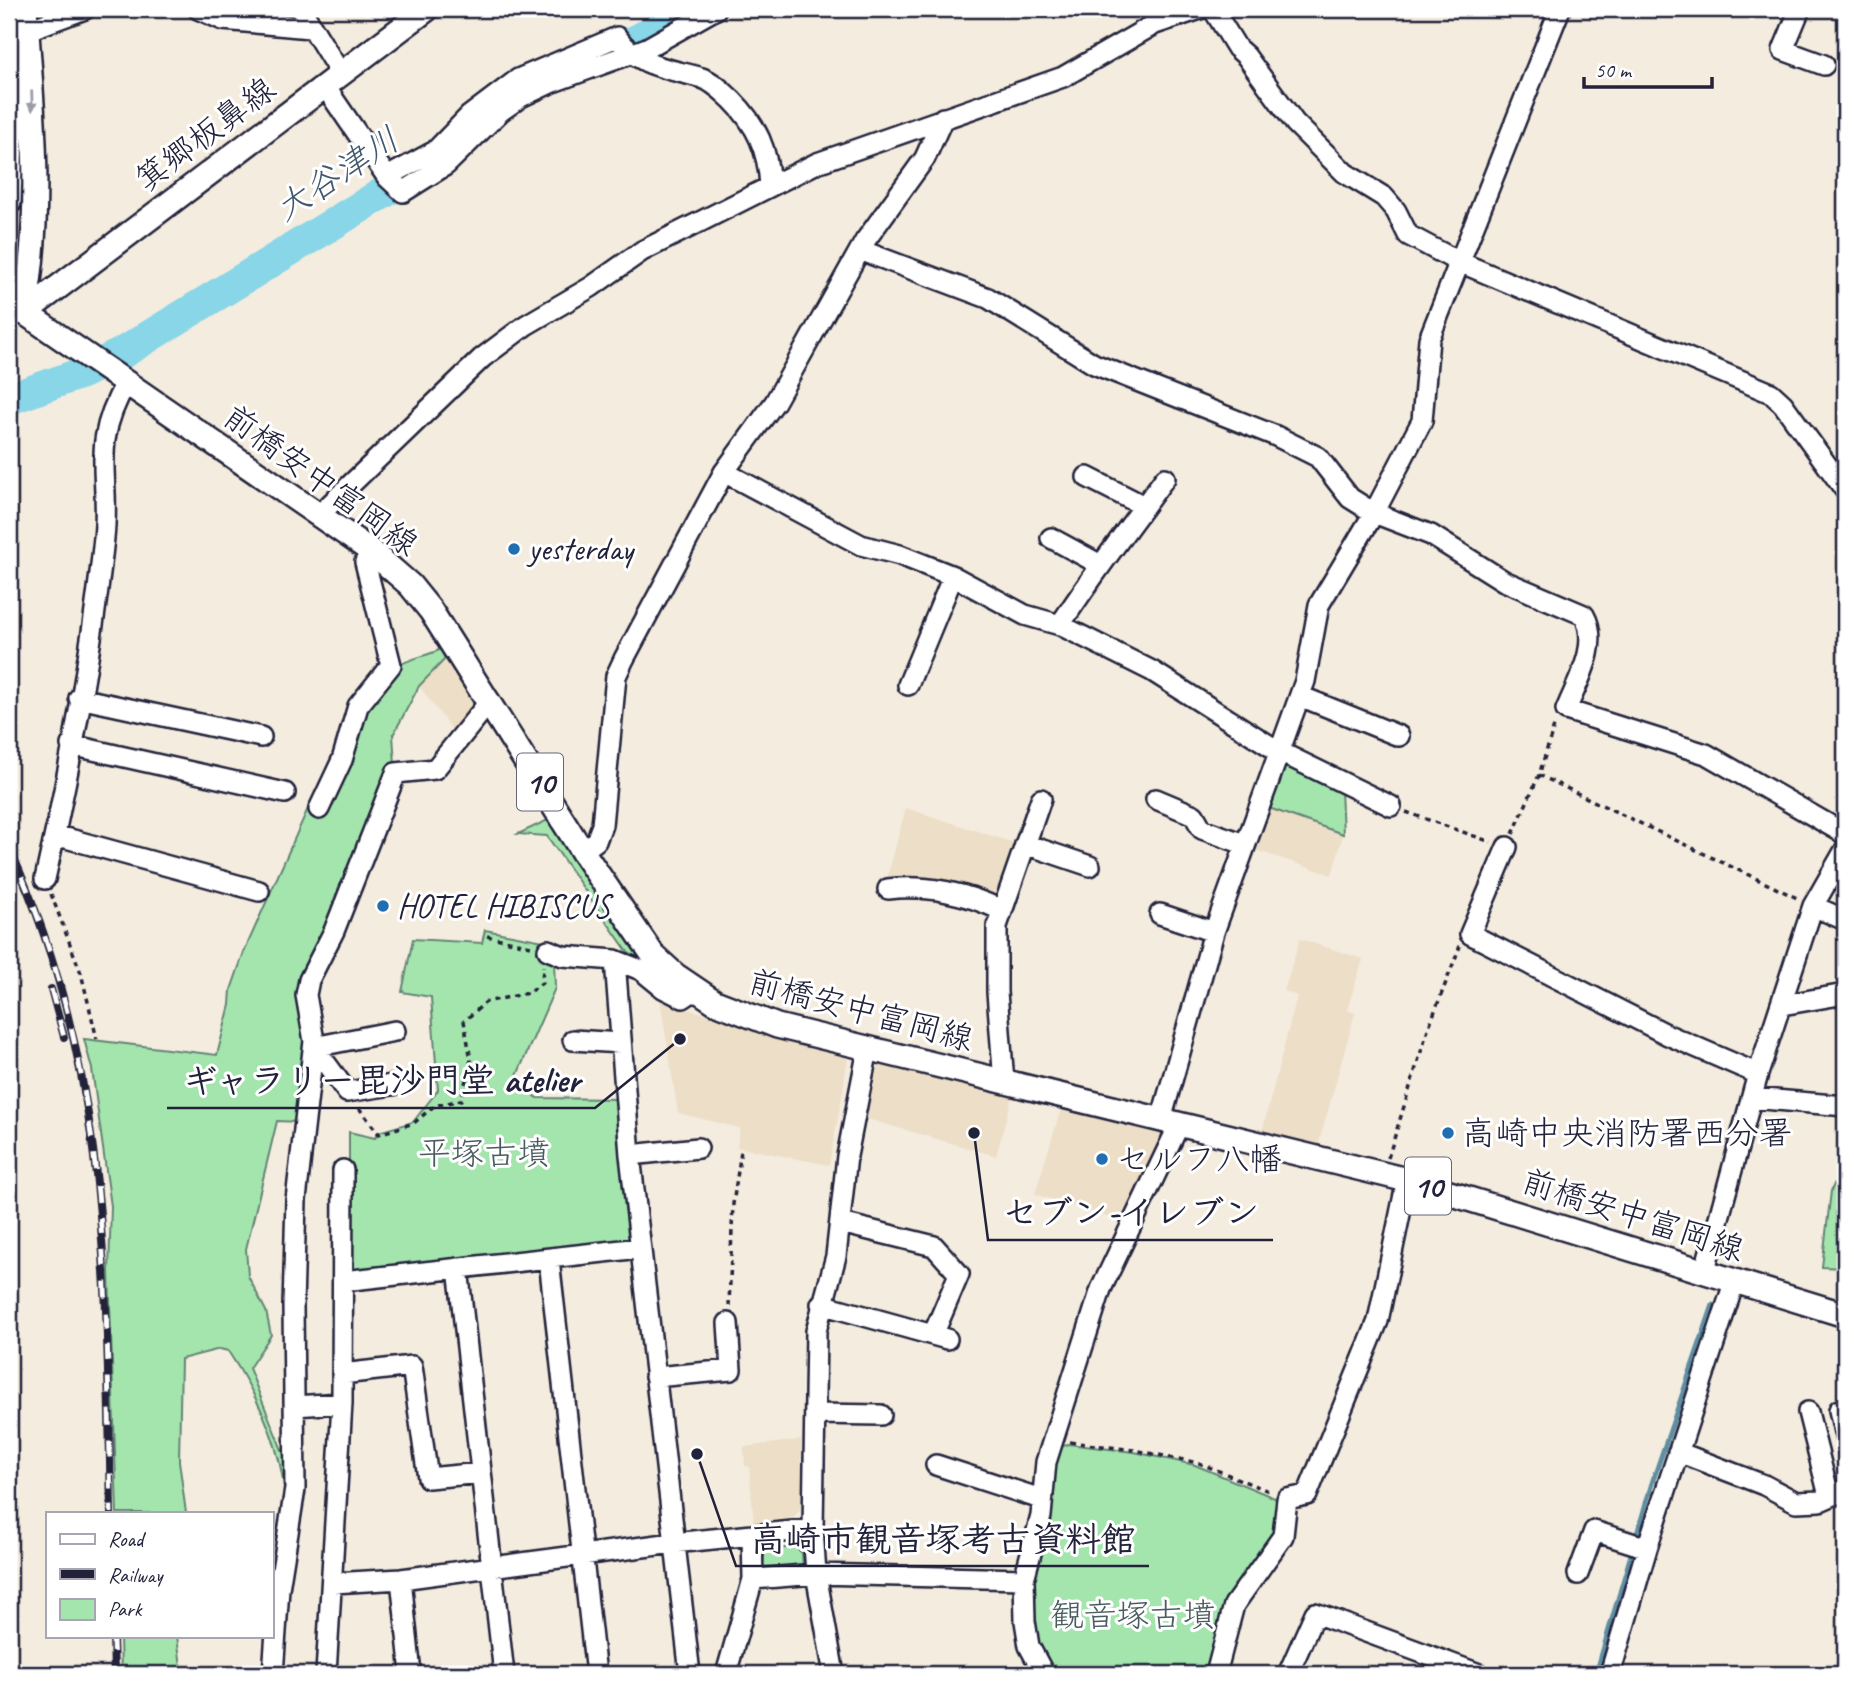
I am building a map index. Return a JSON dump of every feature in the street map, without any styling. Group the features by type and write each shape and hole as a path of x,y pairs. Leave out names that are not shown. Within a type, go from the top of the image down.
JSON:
{"main road":[{"path":"9,202 12,117 10,9"},
{"name":"箕郷板鼻線","path":"17,307 427,9"},
{"path":"17,307 34,223 26,19"},
{"name":"前橋安中富岡線","path":"17,307 371,551 417,593 490,701 582,851 653,955 715,1002 765,1022 868,1049 1384,1173 1845,1315"}],"street":[{"path":"26,19 85,9"},
{"path":"198,9 223,20 310,28"},
{"path":"302,9 332,79 392,182 402,192 446,165 501,111 521,97 625,47 647,48 716,9"},
{"path":"319,516 482,358 526,325 642,251 817,163 1063,77 1094,62 1155,24 1200,9"},
{"path":"1213,9 1237,48 1246,56 1295,123 1345,173 1384,197 1396,211 1408,235 1457,261 1771,393 1783,404 1845,490"},
{"path":"1044,1674 1029,1646 1025,1621 1024,1579 1041,1516 1046,1462 1101,1289 1170,1123 1214,932 1300,696 1309,667 1314,622 1319,605 1374,513 1422,421 1429,339 1457,261 1560,9"},
{"path":"1800,9 1783,50 1824,65"},
{"path":"625,47 657,68 703,78 716,85 752,121 768,160 770,186"},
{"path":"582,851 596,841 602,825 616,676 724,472 775,402 860,250 925,158 943,118"},
{"path":"860,250 988,298 1094,363 1276,436 1318,457 1350,498 1374,513 1432,535 1504,582 1584,615 1590,631 1589,653 1566,710 1706,754 1845,834"},
{"path":"45,879 71,745 105,534 102,447 107,417 126,383"},
{"path":"1833,472 1845,455"},
{"path":"724,472 861,545 953,576 1024,615 1060,625 1152,671 1278,751 1391,806"},
{"path":"1087,477 1144,506"},
{"path":"1060,625 1099,564 1118,545 1166,478"},
{"path":"1051,538 1099,564"},
{"path":"319,809 342,760 358,706 391,665 365,562 371,551"},
{"path":"908,685 953,576"},
{"path":"1300,696 1399,736"},
{"path":"79,698 261,737"},
{"path":"273,1674 279,1589 296,1489 296,1200 314,1048 306,995 309,980 334,931 396,773 435,769 490,701"},
{"path":"71,745 285,793"},
{"path":"1004,1083 996,957 1001,910 1041,799"},
{"path":"1156,799 1194,815 1202,829 1244,844"},
{"path":"55,835 259,891"},
{"path":"1025,844 1090,866"},
{"path":"1507,847 1471,934 1668,1035 1758,1074"},
{"path":"1704,1273 1758,1074 1813,906 1845,850"},
{"path":"888,889 909,886 977,899 1001,910"},
{"path":"1813,906 1845,920"},
{"path":"1160,915 1214,932"},
{"path":"548,950 563,956 615,960 641,970 663,988 683,998 695,989"},
{"path":"615,960 630,1154 690,1674"},
{"path":"1782,1005 1845,994"},
{"path":"314,1048 395,1031"},
{"path":"573,1040 621,1043"},
{"path":"314,1048 347,1092 405,1083"},
{"path":"834,1674 816,1574 813,1530 816,1331 821,1304 836,1256 847,1156 868,1049"},
{"path":"1752,1098 1845,1106"},
{"path":"630,1154 698,1148"},
{"path":"326,1674 342,1403 342,1170"},
{"path":"1216,1674 1234,1605 1283,1536 1287,1499 1307,1495 1378,1321 1407,1180"},
{"path":"821,1304 940,1337 959,1274 934,1246 841,1223"},
{"path":"343,1281 640,1248"},
{"path":"549,1259 596,1674"},
{"path":"458,1268 504,1674"},
{"path":"1610,1674 1647,1548 1734,1283"},
{"path":"655,1377 731,1370 728,1323"},
{"path":"342,1374 412,1366 428,1478 481,1473"},
{"path":"294,1406 342,1403"},
{"path":"1839,1410 1845,1436"},
{"path":"1678,1452 1764,1485 1796,1502 1820,1501 1837,1493 1808,1412"},
{"path":"815,1413 881,1415"},
{"path":"936,1465 1041,1499"},
{"path":"333,1583 401,1578 673,1543 813,1530"},
{"path":"1578,1574 1594,1531 1647,1548"},
{"path":"726,1674 754,1579 752,1536"},
{"path":"754,1579 816,1574 1024,1579"},
{"path":"401,1578 411,1674"},
{"path":"1288,1674 1315,1613 1479,1674"}],"path":[{"path":"1391,806 1507,847 1539,775 1558,716 1566,710"},
{"path":"1539,775 1813,906"},
{"path":"45,879 71,942 97,1039"},
{"path":"1384,1173 1428,1029 1461,944 1471,934"},
{"path":"347,1092 379,1134 414,1123 434,1106 461,1100 471,1060 464,1021 486,1002 528,993 540,986 543,959 548,950 487,936"},
{"path":"728,1323 733,1204 741,1152"},
{"path":"1054,1440 1134,1450 1199,1463 1287,1499"}],"shaded area":[{"path":"445,659 475,705 457,736 419,686"},
{"path":"1263,806 1343,834 1332,875 1249,848"},
{"path":"906,808 1017,844 996,902 978,894 887,878"},
{"path":"1300,939 1363,959 1347,1010 1355,1013 1318,1146 1262,1132 1297,996 1284,991"},
{"path":"659,992 686,1009 723,1018 752,1031 846,1053 848,1056 842,1096 829,1165 737,1147 740,1128 678,1113"},
{"path":"885,1064 1012,1096 996,1156 864,1118 875,1068"},
{"name":"セルフ八幡","path":"1061,1109 1168,1135 1127,1223 1035,1194"},
{"path":"801,1440 801,1509 793,1518 754,1523 749,1466 745,1466 744,1447"}],"green space":[{"path":"441,649 445,659 419,686 393,735 395,764 305,977 309,1041 299,1122 277,1121 246,1249 248,1276 266,1311 271,1335 249,1368 286,1460 291,1479 285,1504 280,1464 267,1424 239,1368 228,1351 220,1349 181,1359 179,1461 186,1512 117,1512 109,1272 111,1206 92,1069 84,1039 217,1055 230,1005 231,990 244,952 309,806 321,812 361,713 385,679 404,663"},
{"path":"1282,757 1341,789 1343,834 1263,806"},
{"path":"548,820 608,913 657,973 632,958 547,836 518,834"},
{"name":"平塚古墳","path":"485,930 543,941 554,960 555,988 515,1080 537,1098 619,1099 634,1229 624,1245 357,1273 349,1264 349,1132 375,1138 378,1132 413,1122 438,1090 431,997 402,992 413,939 482,943"},
{"path":"1845,1160 1845,1268 1822,1267 1831,1191"},
{"name":"観音塚古墳","path":"1068,1444 1134,1452 1195,1465 1282,1501 1278,1537 1209,1674 1051,1674 1036,1644 1031,1580 1056,1454 1061,1447"},
{"path":"795,1547 802,1553 803,1569 762,1568 765,1550"},
{"path":"120,1638 177,1638 182,1674 121,1674"}],"waterway":[{"name":"大谷津川","path":"626,46 696,9"},
{"name":"大谷津川","path":"12,398 82,373 122,353 388,190 440,154"},
{"path":"1596,1674 1652,1483 1713,1305"}],"railway":[{"path":"9,847 42,929 67,1011 84,1092 96,1174 103,1257 111,1512"},
{"path":"51,989 64,1037"},
{"path":"113,1638 114,1674"}],"place":[{"name":"yesterday","path":"514,549"},
{"name":"HOTEL HIBISCUS","path":"383,906"},
{"name":"ギャラリー毘沙門堂 atelier","path":"680,1039"},
{"name":"セブン-イレブン","path":"974,1133"},
{"name":"高崎中央消防署西分署","path":"1448,1133"},
{"name":"セルフ八幡","path":"1102,1159"},
{"name":"高崎市観音塚考古資料館","path":"697,1454"}]}
